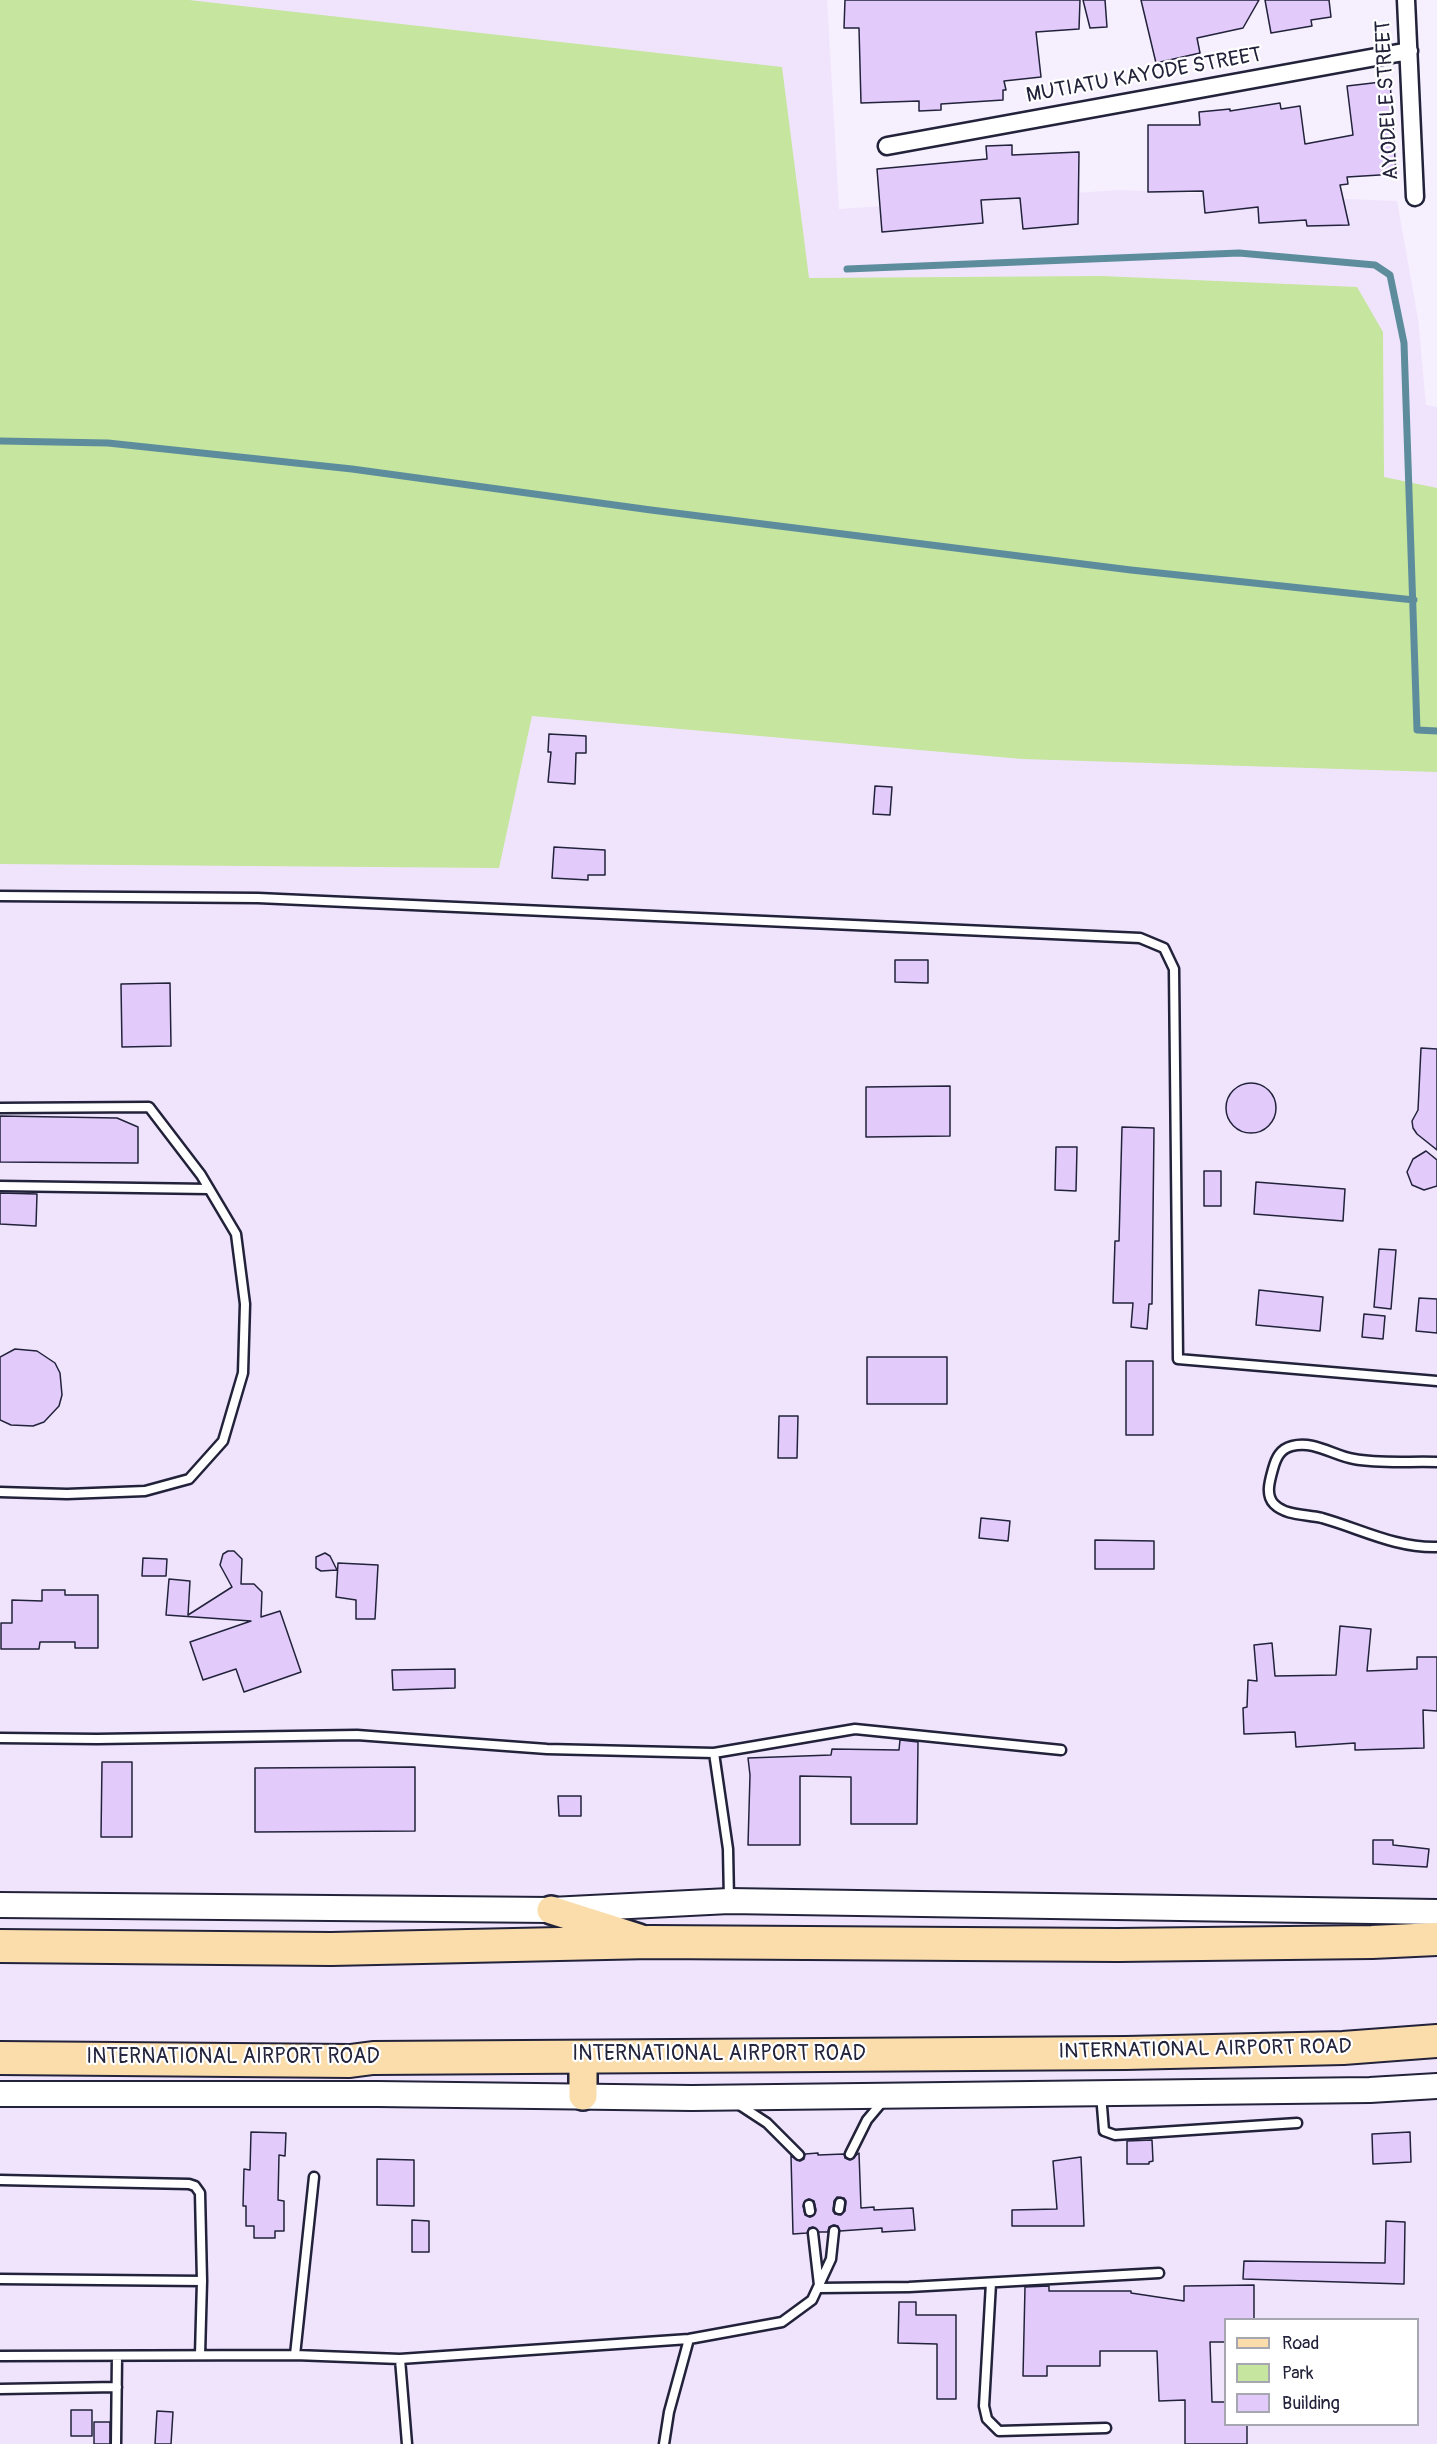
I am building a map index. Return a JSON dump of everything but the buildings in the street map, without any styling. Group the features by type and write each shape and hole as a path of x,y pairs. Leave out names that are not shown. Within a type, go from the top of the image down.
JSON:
{"highway":[{"path":"0,1946 331,1949 651,1942 1130,1945 1437,1939"},
{"name":"INTERNATIONAL AIRPORT ROAD","path":"0,2058 350,2061 373,2058 1137,2053 1343,2048 1437,2041"}],"main road":[{"path":"0,1905 551,1910 729,1901 1437,1912"},
{"path":"551,1910 651,1942"},
{"path":"583,2056 583,2096"},
{"name":"INTERNATIONAL AIRPORT ROAD","path":"0,2094 728,2098 1370,2090 1437,2086"}],"street":[{"name":"AYODELE STREET","path":"1406,0 1415,197"},
{"name":"MUTIATU KAYODE STREET","path":"887,146 1409,51"}],"lane":[{"path":"0,896 258,898 1140,938 1164,948 1174,969 1178,1359 1437,1381"},
{"path":"0,1108 149,1107 209,1189 236,1234 245,1304 243,1373 223,1441 189,1479 145,1491 67,1494 0,1492"},
{"path":"0,1186 209,1189"},
{"path":"1437,1462 1353,1459 1308,1445 1293,1445 1284,1449 1277,1456 1269,1481 1269,1495 1272,1502 1282,1510 1321,1518 1390,1542 1437,1547"},
{"path":"0,1738 98,1739 357,1735 547,1749 714,1753 855,1730 1061,1750"},
{"path":"714,1753 728,1849 729,1901"},
{"path":"1101,2094 1104,2131 1115,2135 1298,2122"},
{"path":"850,2154 867,2120 888,2096"},
{"path":"728,2098 767,2123 799,2155"},
{"path":"295,2355 314,2177"},
{"path":"0,2180 189,2184 195,2187 200,2193 202,2281 200,2355"},
{"path":"0,2356 295,2355 400,2359 689,2339 782,2322 812,2300 831,2259 834,2231"},
{"path":"813,2233 819,2288"},
{"path":"819,2288 992,2283 1159,2273"},
{"path":"0,2279 202,2281"},
{"path":"992,2283 984,2406 987,2418 999,2431 1106,2428"},
{"path":"664,2444 669,2412 689,2339"},
{"path":"116,2444 117,2356"},
{"path":"400,2359 407,2444"},
{"path":"0,2389 117,2387"}],"shaded area":[{"path":"0,0 827,0 839,209 1119,190 1397,201 1418,319 1426,405 1437,407 1437,2444 0,2444"}],"green space":[{"path":"0,0 189,0 782,67 809,278 1101,276 1357,287 1383,332 1384,477 1437,488 1437,772 1022,759 532,716 499,868 0,864"}],"waterway":[{"path":"847,269 1239,253 1375,265 1390,275 1404,343 1417,730 1437,731"},
{"path":"0,441 108,443 352,469 651,510 1131,570 1414,600"}]}
